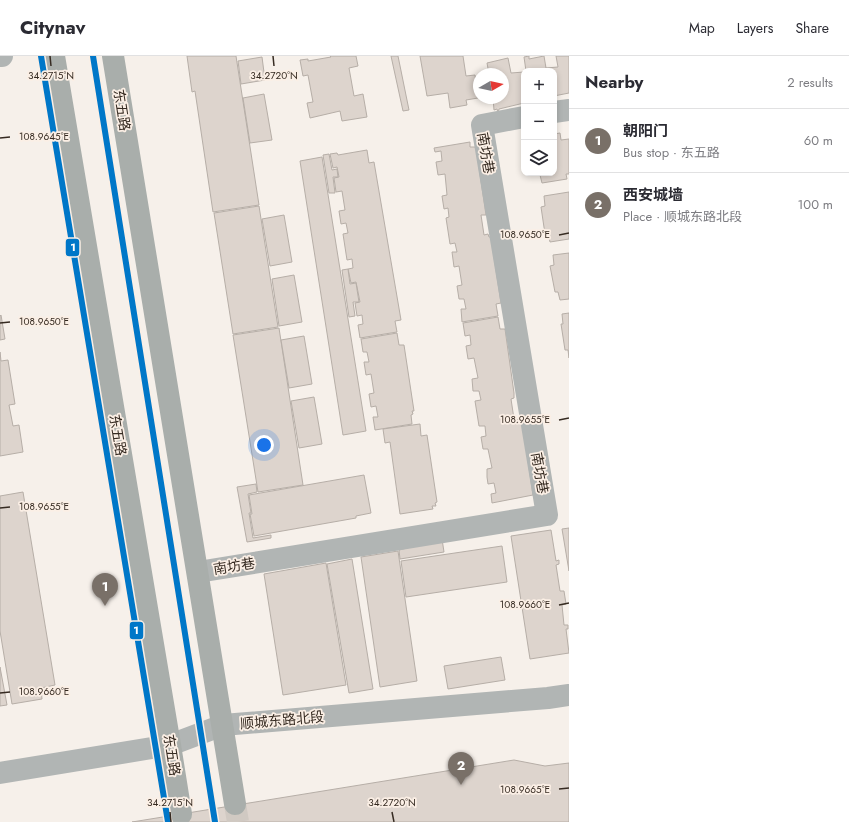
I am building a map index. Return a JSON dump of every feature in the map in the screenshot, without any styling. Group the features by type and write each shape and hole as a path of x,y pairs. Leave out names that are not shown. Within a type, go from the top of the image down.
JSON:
{"main road":[{"name":"东五路","path":"54,56 170,745 180,814"},
{"name":"东五路","path":"113,56 235,804"}],"street":[{"path":"557,112 569,110"},
{"name":"南坊巷","path":"198,572 547,515 482,125 521,118"},
{"name":"顺城东路北段","path":"0,773 170,745 223,725 569,695"}],"building":[{"path":"187,56 236,56 259,205 213,212 195,91 192,92"},
{"path":"330,56 356,56 358,66 349,68 354,96 363,94 367,117 342,121 340,111 310,118 307,103 313,102 308,75 303,76 300,60 308,59 308,61 331,57"},
{"path":"391,56 398,56 409,110 403,111"},
{"path":"420,56 463,56 466,76 473,75 473,99 466,100 467,105 450,108 448,93 427,96"},
{"path":"529,56 529,59 544,56 546,68 526,68 524,57"},
{"path":"556,56 569,56 569,93 557,95 557,68 546,68 558,67"},
{"path":"262,57 265,80 241,84 238,61"},
{"path":"508,58 511,73 521,72 521,104 499,109 498,113 497,109 494,110 494,104 509,104 509,68 488,68 487,63"},
{"path":"264,94 272,140 250,143 243,98"},
{"path":"560,133 561,140 569,139 569,174 566,174 567,179 542,183 540,176 557,176 557,134"},
{"path":"470,142 470,147 476,147 486,215 481,215 484,235 488,234 489,237 491,237 501,303 496,304 498,316 462,322 461,309 466,309 464,299 459,299 457,286 462,285 459,266 454,267 452,252 457,252 455,243 450,244 446,218 449,217 448,208 444,209 442,196 447,195 445,174 438,175 436,162 442,161 441,151 435,152 434,148"},
{"path":"367,150 369,163 374,162 401,320 395,321 397,332 360,338 358,325 363,324 362,315 357,316 355,303 360,302 356,282 351,283 348,269 353,268 352,259 347,260 343,234 348,233 346,223 341,224 339,211 345,210 342,191 336,192 334,178 339,177 337,167 333,168 330,154 337,153 338,155"},
{"path":"329,154 332,170 337,169 338,177 333,177 335,193 329,193 323,155"},
{"path":"322,157 366,431 343,435 300,161"},
{"path":"569,192 569,239 550,242 548,233 545,234 541,207 545,206 544,196"},
{"path":"259,206 278,327 233,334 214,213"},
{"path":"284,215 292,262 270,266 262,219"},
{"path":"569,253 569,299 560,300 558,292 555,292 550,266 554,265 553,255"},
{"path":"348,269 350,284 356,283 359,302 353,302 355,316 349,317 342,270"},
{"path":"294,275 302,322 279,326 272,279"},
{"path":"569,313 569,358 568,350 565,350 561,324 563,324 562,314"},
{"path":"1,315 5,339 0,340 0,316"},
{"path":"498,317 500,329 505,329 514,393 514,398 511,399 514,419 522,420 533,495 492,503 491,494 496,493 494,483 488,484 487,469 492,468 488,449 483,449 481,437 486,436 485,426 479,426 475,401 481,400 479,391 473,391 472,379 478,378 474,358 468,359 466,346 471,345 470,335 465,336 463,323"},
{"path":"279,328 303,485 258,492 233,335"},
{"path":"397,333 399,345 404,345 414,411 412,411 413,414 411,415 412,424 375,430 373,417 378,417 376,406 371,407 369,394 374,393 371,374 366,375 364,362 369,362 367,352 363,352 361,339"},
{"path":"304,336 312,384 289,388 281,340"},
{"path":"0,352 1,361 8,360 15,404 9,405 13,426 19,425 23,452 0,456"},
{"path":"314,397 322,444 299,448 291,401"},
{"path":"420,424 421,436 427,435 437,502 435,503 436,506 432,506 433,509 400,514 390,442 385,443 383,429"},
{"path":"364,475 371,513 356,516 356,518 254,536 250,514 252,514 249,495"},
{"path":"256,484 257,492 248,494 253,538 271,535 271,538 247,542 237,487"},
{"path":"23,492 55,685 41,688 42,699 12,704 0,631 0,496"},
{"path":"569,528 569,571 562,529"},
{"path":"551,530 556,561 559,560 559,564 556,565 560,591 564,591 566,604 562,605 564,625 568,625 568,629 566,629 569,653 530,659 511,536"},
{"path":"442,539 444,552 400,559 399,550"},
{"path":"502,546 507,582 406,597 401,561"},
{"path":"398,551 417,681 380,687 361,557"},
{"path":"352,559 373,689 349,693 327,564"},
{"path":"326,563 346,685 283,695 264,574"},
{"path":"501,657 505,680 448,689 444,666"},
{"path":"0,667 7,705 0,706"},
{"path":"514,760 545,766 569,763 569,822 132,822"}],"tunnel":[{"path":"235,804 238,822"}],"transit line":[{"name":"1","path":"41,56 168,822"},
{"name":"1","path":"93,56 215,822"}],"place":[{"name":"朝阳门","path":"105,606"},
{"name":"西安城墙","path":"461,785"}]}
